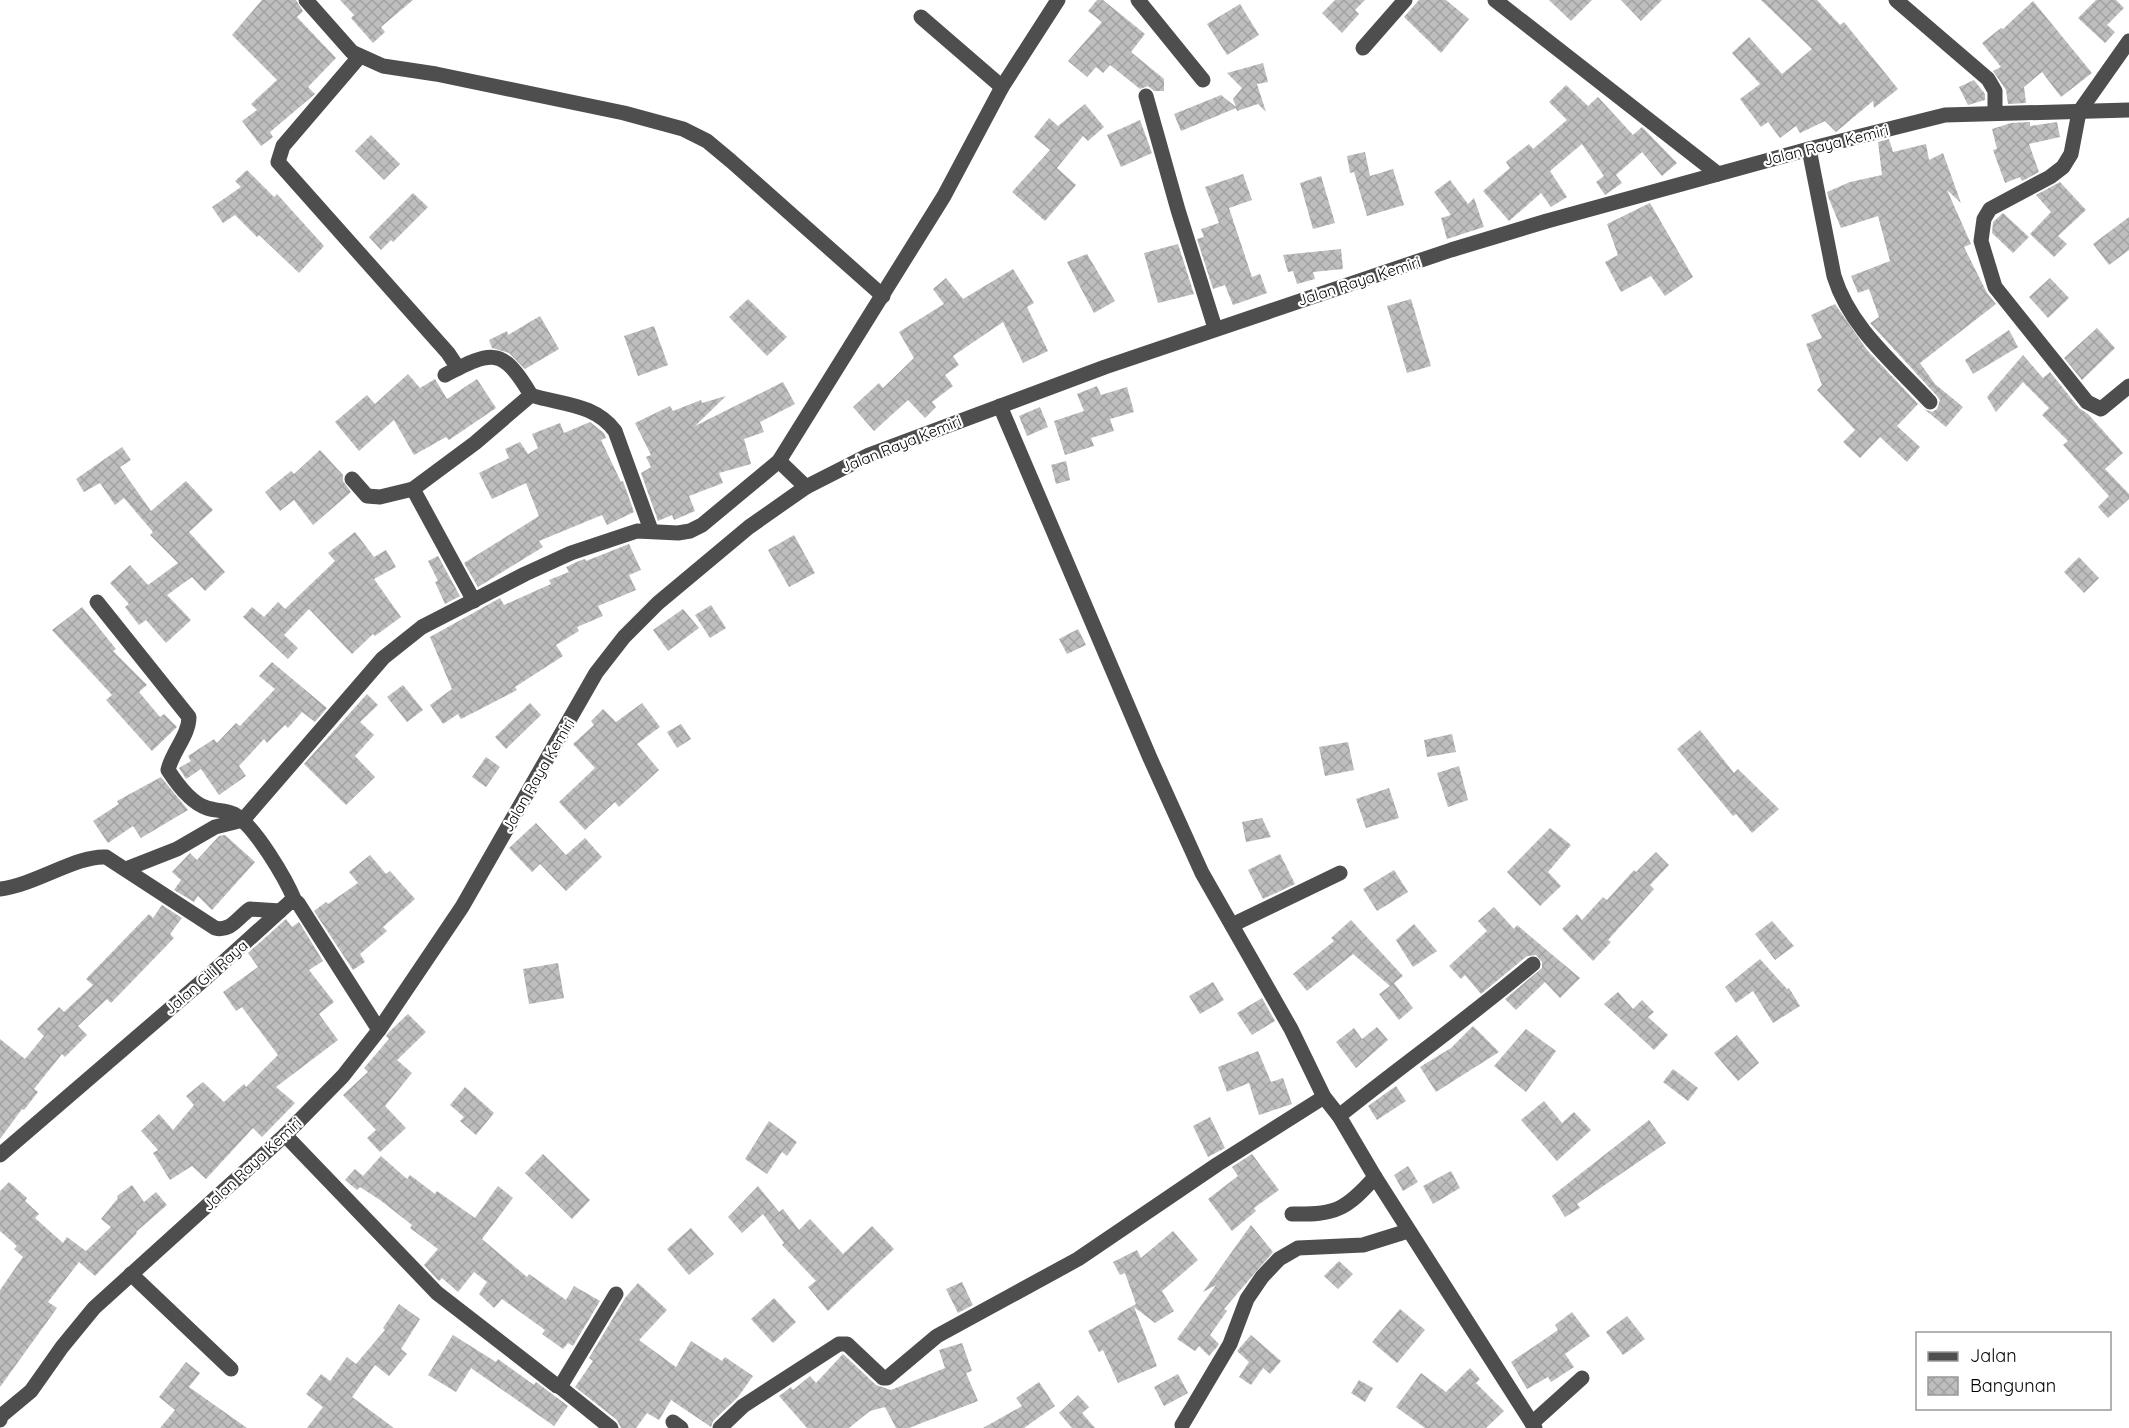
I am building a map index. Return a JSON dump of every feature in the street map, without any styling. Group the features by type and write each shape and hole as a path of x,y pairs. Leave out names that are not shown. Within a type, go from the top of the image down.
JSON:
{"street":[{"path":"306,0 352,52 383,66 436,74 624,113 683,129 707,141 883,296"},
{"path":"126,869 177,849 215,827 243,820 383,658 422,627 549,562 637,531 678,533 690,531 785,467 883,296 944,196 1002,87 1058,0"},
{"path":"1138,0 1203,80"},
{"path":"1363,48 1405,0"},
{"path":"1496,0 1718,174"},
{"path":"1896,0 1988,79 1995,91 1995,113"},
{"path":"921,17 1002,87"},
{"path":"2129,41 2078,119 2071,154 2063,167 2050,177 1990,208 1984,219 1981,241 1995,287 2087,402 2101,409 2129,386"},
{"path":"360,56 283,146 278,162 365,257 448,353 451,372 478,358 487,356 500,359 516,368 531,395 585,408 606,419 615,431 651,530"},
{"path":"1146,96 1178,210 1215,328"},
{"name":"Jalan Raya Kemiri","path":"0,1417 31,1391 62,1347 94,1308 285,1136 343,1076 379,1030 462,908 596,673 617,646 658,603 749,527 806,487 869,455 1000,406 1215,328 1451,250 1809,149 1945,115 1995,113 2078,119 2129,110"},
{"path":"1809,149 1840,296 1851,317 1930,402"},
{"path":"352,479 367,496 380,497 412,489 476,442 531,395"},
{"path":"1000,406 1150,758 1202,873 1291,1029 1324,1097 1339,1116 1408,1231 1533,1426 1582,1378"},
{"path":"785,467 806,487"},
{"path":"412,489 474,601"},
{"path":"97,602 189,717 189,724 170,762 168,770 173,778 200,805 233,814 243,820 379,1030"},
{"path":"0,889 41,878 92,856 106,857 214,928 223,930 231,927 250,909 280,911"},
{"path":"1232,926 1340,873"},
{"name":"Jalan Gili Raya","path":"0,1155 280,911 295,901"},
{"path":"1339,1116 1422,1050 1467,1019 1533,964"},
{"path":"720,1428 743,1406 839,1344 847,1344 884,1378 887,1378 937,1336 1078,1259 1218,1164 1324,1097"},
{"path":"285,1136 437,1293 499,1344 560,1387 611,1428"},
{"path":"1292,1214 1325,1215 1341,1208 1358,1196 1375,1177"},
{"path":"1182,1425 1230,1344 1248,1299 1262,1277 1279,1259 1298,1248 1363,1245 1408,1231"},
{"path":"131,1274 231,1369"},
{"path":"560,1387 616,1294"}],"building":[{"path":"262,0 296,0 303,11 297,17 336,58 308,87 315,94 270,132 273,137 261,146 242,121 257,110 251,104 277,80 232,35"},
{"path":"340,0 413,0 381,27 385,32 373,43 351,18 354,15"},
{"path":"1097,0 1103,0 1145,34 1131,52 1164,79 1164,91 1154,91 1148,86 1140,89 1110,65 1103,73 1096,67 1087,77 1068,61 1102,22 1088,11"},
{"path":"1335,0 1365,0 1355,10 1359,14 1342,33 1322,13"},
{"path":"1419,0 1446,0 1469,19 1441,53 1404,17"},
{"path":"1549,0 1592,0 1571,21"},
{"path":"1621,0 1662,0 1641,21"},
{"path":"1761,0 1817,0 1840,25 1844,22 1898,89 1874,108 1873,101 1836,132 1825,121 1800,133 1796,126 1780,138 1768,122 1761,127 1740,99 1760,84 1732,53 1749,37 1782,74 1812,49"},
{"path":"2096,0 2116,0 2124,8 2107,25 2115,32 2105,43 2078,18"},
{"path":"2033,1 2092,73 2061,97 2042,72 2024,87 2026,103 2008,104 2006,90 1993,71 2001,67 1982,43 2001,28 2003,29"},
{"path":"1240,4 1259,35 1227,55 1207,24"},
{"path":"1263,63 1268,82 1257,84 1266,112 1258,104 1237,111 1236,108 1181,131 1174,114 1221,95 1236,107 1233,99 1242,88 1227,73"},
{"path":"1974,80 1985,94 1985,100 1968,105 1959,87"},
{"path":"1566,85 1588,106 1598,97 1633,135 1642,127 1677,163 1662,176 1642,152 1616,175 1622,183 1605,195 1596,182 1604,176 1582,144 1550,171 1567,197 1551,207 1541,193 1509,221 1483,191 1510,168 1506,162 1529,144 1533,149 1567,120 1549,102"},
{"path":"1085,104 1104,127 1088,141 1083,136 1057,168 1076,185 1045,221 1012,192 1050,150 1034,137 1049,118 1058,126"},
{"path":"1140,120 1152,153 1121,167 1107,135"},
{"path":"2030,122 2030,126 2057,122 2060,137 2029,144 2039,172 2022,181 2020,177 2005,183 1993,150 1997,149 1992,129 2011,123"},
{"path":"371,135 400,164 384,180 355,151"},
{"path":"1889,139 1893,152 1926,144 1929,160 1943,153 1961,203 1947,190 1971,244 1964,247 1987,293 1996,304 1920,363 1935,384 1963,407 1946,427 1924,409 1932,412 1937,409 1940,400 1870,323 1879,317 1869,289 1858,293 1851,276 1890,261 1878,216 1841,228 1827,192 1850,182 1882,175 1878,142"},
{"path":"1365,152 1370,176 1393,169 1404,205 1367,216 1354,172 1350,173 1347,156"},
{"path":"247,170 274,197 277,194 324,246 299,273 235,215 223,223 212,207 241,187 235,181"},
{"path":"1243,174 1252,200 1229,208 1252,277 1260,274 1267,293 1233,305 1225,285 1213,289 1197,239 1204,237 1201,229 1219,223 1205,187"},
{"path":"1321,176 1335,223 1313,229 1300,183"},
{"path":"1450,180 1468,204 1474,198 1484,227 1447,239 1441,218 1451,215 1434,192"},
{"path":"2060,182 2086,210 2058,236 2067,244 2054,257 2030,234 2051,212 2036,195"},
{"path":"413,193 428,207 393,242 391,240 381,250 369,237"},
{"path":"1650,203 1693,277 1665,296 1651,276 1621,292 1605,262 1618,255 1607,224"},
{"path":"2003,213 2029,237 2013,253 1992,233 1993,222"},
{"path":"2129,217 2129,250 2109,265 2093,244"},
{"path":"1178,244 1194,294 1158,303 1144,253"},
{"path":"1341,249 1343,269 1313,272 1315,279 1297,284 1293,271 1288,272 1283,255"},
{"path":"1087,254 1115,301 1094,313 1067,262"},
{"path":"1013,269 1034,303 1027,307 1048,351 1023,363 1003,322 953,356 959,365 945,375 953,386 932,402 936,407 925,418 908,400 874,431 853,407 879,383 883,388 914,358 899,332 944,304 933,289 946,278 963,299"},
{"path":"2050,278 2069,298 2048,318 2029,297"},
{"path":"748,299 787,337 767,356 729,317"},
{"path":"1411,299 1431,366 1407,373 1387,306"},
{"path":"1835,304 1867,350 1922,408 1918,404 1897,426 1920,447 1907,462 1880,437 1860,458 1843,442 1855,430 1817,390 1822,385 1806,344 1822,338 1811,315"},
{"path":"540,316 559,349 525,369 509,353 492,348 489,340 507,331 508,335"},
{"path":"654,326 668,365 638,376 624,336"},
{"path":"2097,328 2115,348 2082,380 2064,358"},
{"path":"2009,330 2018,347 1973,374 1965,360"},
{"path":"2023,355 2043,378 2050,372 2079,408 2088,414 2123,453 2105,469 2129,494 2129,499 2108,518 2098,507 2109,496 2063,445 2068,441 2042,415 2049,408 2023,382 1996,412 1987,397"},
{"path":"408,374 420,388 435,379 447,399 477,379 496,408 449,440 446,437 414,455 394,420 359,451 335,422 367,395 375,404"},
{"path":"783,382 795,404 760,422 764,432 744,439 751,464 719,473 723,483 689,496 695,511 674,520 672,515 658,521 641,473 651,467 646,457 651,455 635,423 670,406 673,411 701,400 702,403 726,396 695,426"},
{"path":"1097,386 1101,395 1127,387 1134,412 1110,419 1114,431 1091,438 1094,446 1065,455 1054,421 1084,411 1077,394"},
{"path":"1040,407 1048,427 1027,436 1019,416"},
{"path":"590,422 604,433 606,438 601,440 621,482 623,481 634,512 607,525 602,515 539,541 543,547 478,587 464,563 539,516 526,483 492,499 479,473 509,458 505,449 520,442 528,454 538,448 532,434 560,423 564,433"},
{"path":"122,447 131,460 120,467 151,511 186,481 213,510 189,532 225,572 205,591 192,577 167,595 191,620 166,643 146,620 139,625 125,607 129,604 110,583 130,565 148,585 178,563 150,535 153,532 124,498 115,505 100,483 84,492 76,479"},
{"path":"320,450 343,475 343,481 351,492 313,525 294,500 280,511 265,492 291,471 294,474"},
{"path":"1066,461 1070,480 1056,484 1051,465"},
{"path":"355,532 374,557 386,550 396,567 374,579 401,617 375,636 373,634 352,654 309,609 284,635 298,648 288,659 243,617 252,607 264,617 278,602 285,609 335,561 328,553"},
{"path":"794,535 815,573 789,587 768,550"},
{"path":"629,544 641,570 629,575 636,590 598,606 603,616 577,627 579,631 556,645 563,656 515,687 517,690 461,719 458,714 443,724 430,705 452,689 430,637 500,598 504,605 551,584 549,580 569,572 566,567"},
{"path":"438,556 460,596 445,604 435,582 438,581 428,561"},
{"path":"2079,557 2099,578 2084,593 2064,572"},
{"path":"711,605 726,628 710,638 695,615"},
{"path":"82,607 116,649 113,651 147,685 139,692 160,717 164,714 177,727 152,751 106,700 112,695 52,630"},
{"path":"683,609 699,628 668,651 653,630"},
{"path":"1078,629 1086,645 1067,654 1059,639"},
{"path":"272,662 327,708 315,722 302,712 288,728 285,725 267,743 264,739 239,766 246,776 219,795 201,769 186,779 179,768 191,761 188,756 214,739 217,743 236,723 240,726 275,689 259,676"},
{"path":"403,685 423,710 407,722 387,697"},
{"path":"367,694 378,705 360,722 374,735 355,756 375,777 346,805 304,764"},
{"path":"530,703 541,715 506,749 495,737"},
{"path":"642,703 660,727 637,744 659,770 619,807 615,802 585,830 559,802 595,768 573,744 594,725 591,721 603,709 616,722"},
{"path":"681,724 691,739 677,748 667,732"},
{"path":"1700,730 1734,773 1738,769 1779,809 1752,833 1736,814 1733,816 1677,749"},
{"path":"1452,734 1456,752 1427,757 1424,740"},
{"path":"1348,742 1354,770 1325,776 1319,747"},
{"path":"486,757 500,767 486,787 472,777"},
{"path":"1459,766 1468,800 1448,807 1437,773"},
{"path":"161,777 188,810 141,838 133,826 108,843 93,821 119,804 117,801"},
{"path":"1389,788 1399,818 1366,828 1356,799"},
{"path":"1262,818 1271,837 1246,842 1242,822"},
{"path":"536,823 566,855 585,838 602,857 566,891 540,864 532,872 509,848"},
{"path":"1550,828 1571,845 1548,872 1561,886 1540,906 1507,872"},
{"path":"225,835 255,862 212,910 198,896 194,902 174,890 181,880 172,872 190,853 197,860 219,836"},
{"path":"1656,852 1669,865 1650,885 1654,889 1608,940 1611,942 1593,961 1562,929 1577,914 1582,920 1603,897 1607,900 1634,870 1636,872"},
{"path":"1280,854 1295,884 1263,899 1248,870"},
{"path":"370,855 386,874 390,871 415,899 383,927 387,931 360,954 365,962 353,970 314,911 358,883 349,872"},
{"path":"1394,870 1408,892 1377,911 1363,889"},
{"path":"162,905 182,918 170,934 174,938 111,1003 107,999 78,1026 87,1035 65,1057 62,1054 34,1089 38,1092 0,1139 0,1039 25,1059 44,1036 37,1029 59,1007 64,1012 93,985 86,979 149,914 153,918"},
{"path":"1494,907 1514,929 1517,925 1580,978 1560,998 1545,982 1516,1010 1505,999 1542,968 1542,962 1536,955 1527,956 1481,994 1465,975 1461,979 1449,966 1487,931 1478,921"},
{"path":"286,919 292,927 299,922 323,961 309,970 334,1002 319,1014 338,1040 276,1087 295,1103 262,1137 253,1128 206,1179 192,1166 170,1180 153,1153 158,1150 141,1131 159,1114 173,1130 194,1105 186,1096 203,1082 224,1102 244,1084 246,1087 278,1055 242,1007 236,1011 223,992 258,967 248,953"},
{"path":"1351,920 1403,976 1394,983 1413,1008 1399,1020 1379,994 1390,986 1353,954 1307,991 1293,974 1334,941 1331,938"},
{"path":"1772,921 1794,946 1775,960 1755,934"},
{"path":"1414,924 1437,951 1413,967 1396,940"},
{"path":"1760,959 1787,989 1789,988 1800,1006 1773,1023 1753,991 1736,1003 1725,987"},
{"path":"558,963 564,998 529,1004 523,969"},
{"path":"1213,982 1224,1000 1200,1014 1189,996"},
{"path":"1618,992 1633,1009 1642,1000 1654,1012 1648,1017 1668,1035 1654,1050 1604,1004"},
{"path":"1262,998 1275,1021 1252,1035 1237,1013"},
{"path":"408,1014 426,1032 397,1060 412,1073 385,1106 406,1128 380,1152 367,1138 376,1130 343,1095 368,1072 364,1068 389,1039 386,1036"},
{"path":"1473,1026 1499,1052 1436,1092 1420,1067 1451,1048"},
{"path":"1377,1027 1388,1040 1356,1068 1336,1042 1354,1028 1362,1039"},
{"path":"1526,1029 1556,1051 1526,1092 1494,1066"},
{"path":"1737,1035 1759,1063 1738,1081 1714,1053"},
{"path":"1258,1051 1271,1082 1283,1078 1292,1104 1259,1115 1249,1083 1227,1092 1218,1067"},
{"path":"1673,1069 1698,1088 1688,1101 1663,1082"},
{"path":"1396,1086 1406,1101 1377,1120 1368,1106"},
{"path":"465,1087 494,1113 476,1135 460,1121 464,1117 450,1105"},
{"path":"1544,1101 1562,1123 1574,1112 1591,1130 1557,1161 1521,1120"},
{"path":"1210,1117 1225,1148 1208,1157 1193,1126"},
{"path":"1649,1120 1666,1143 1577,1204 1580,1208 1565,1217 1552,1196"},
{"path":"769,1121 797,1142 787,1156 782,1152 767,1174 745,1159"},
{"path":"543,1154 590,1200 572,1219 525,1173"},
{"path":"1252,1154 1279,1190 1254,1208 1256,1211 1232,1231 1208,1199 1238,1176 1232,1167"},
{"path":"381,1156 407,1179 410,1175 435,1194 437,1191 475,1218 498,1186 513,1198 482,1239 527,1277 529,1274 566,1300 574,1286 600,1301 573,1346 568,1343 563,1349 542,1334 545,1330 502,1299 494,1308 479,1294 487,1282 474,1272 458,1292 442,1278 439,1281 424,1265 438,1249 410,1228 412,1225 380,1200 360,1187 357,1190 345,1180 355,1169 363,1176"},
{"path":"1408,1166 1418,1182 1403,1191 1394,1175"},
{"path":"1451,1171 1460,1188 1433,1204 1423,1186"},
{"path":"9,1182 27,1198 25,1201 39,1214 35,1218 63,1243 67,1237 86,1251 111,1227 101,1219 118,1198 117,1196 132,1185 144,1202 156,1192 167,1205 136,1232 95,1276 79,1262 48,1302 57,1308 0,1387 0,1290 23,1257 14,1249 17,1246 0,1231 0,1191"},
{"path":"758,1186 779,1212 783,1209 799,1230 810,1219 843,1254 872,1226 894,1249 828,1311 808,1287 816,1281 782,1245 784,1243 763,1214 742,1233 728,1217"},
{"path":"1251,1225 1273,1252 1224,1309 1227,1311 1210,1335 1219,1344 1217,1347 1209,1356 1199,1346 1195,1351 1177,1339 1216,1285 1203,1292"},
{"path":"691,1228 714,1254 689,1275 667,1249"},
{"path":"1173,1231 1198,1260 1162,1291 1174,1311 1155,1323 1134,1307 1157,1366 1118,1383 1103,1350 1099,1352 1088,1331 1136,1304 1125,1273 1120,1275 1113,1262 1137,1250 1141,1258"},
{"path":"1339,1261 1353,1274 1338,1289 1324,1276"},
{"path":"962,1282 973,1305 958,1313 946,1289"},
{"path":"638,1283 667,1310 639,1340 676,1367 691,1341 722,1361 725,1357 753,1376 738,1397 713,1421 711,1427 671,1400 659,1420 647,1413 636,1428 621,1428 617,1420 575,1387 593,1361 589,1358 625,1298"},
{"path":"774,1298 796,1322 773,1343 751,1319"},
{"path":"399,1304 420,1319 401,1349 407,1354 389,1376 375,1365 352,1397 394,1428 307,1428 323,1407 306,1394 321,1374 330,1381 347,1357 356,1364 385,1330 383,1328"},
{"path":"1400,1309 1425,1330 1397,1363 1372,1342"},
{"path":"1572,1312 1590,1336 1565,1354 1574,1367 1551,1382 1548,1377 1527,1389 1511,1362 1558,1330 1555,1325"},
{"path":"1627,1316 1645,1339 1623,1355 1606,1332"},
{"path":"453,1335 496,1362 498,1359 534,1385 536,1382 568,1406 554,1426 471,1368 456,1392 428,1375"},
{"path":"1251,1335 1281,1361 1270,1374 1263,1368 1251,1385 1239,1377 1249,1362 1237,1351"},
{"path":"962,1343 972,1371 966,1373 978,1401 909,1428 896,1428 885,1407 870,1411 849,1428 807,1428 779,1396 791,1387 793,1390 810,1376 816,1383 843,1354 876,1385 891,1390 945,1368 939,1350"},
{"path":"186,1362 200,1373 189,1387 247,1428 160,1428 175,1410 159,1397"},
{"path":"1470,1368 1480,1379 1476,1383 1504,1411 1486,1428 1425,1428 1396,1407 1421,1373 1446,1392"},
{"path":"1178,1374 1188,1393 1164,1406 1154,1387"},
{"path":"1359,1380 1373,1388 1365,1402 1351,1393"},
{"path":"1039,1382 1055,1406 1024,1428 983,1428 1022,1406 1016,1398"},
{"path":"1078,1395 1089,1407 1082,1413 1095,1428 1072,1428 1059,1413"}]}
